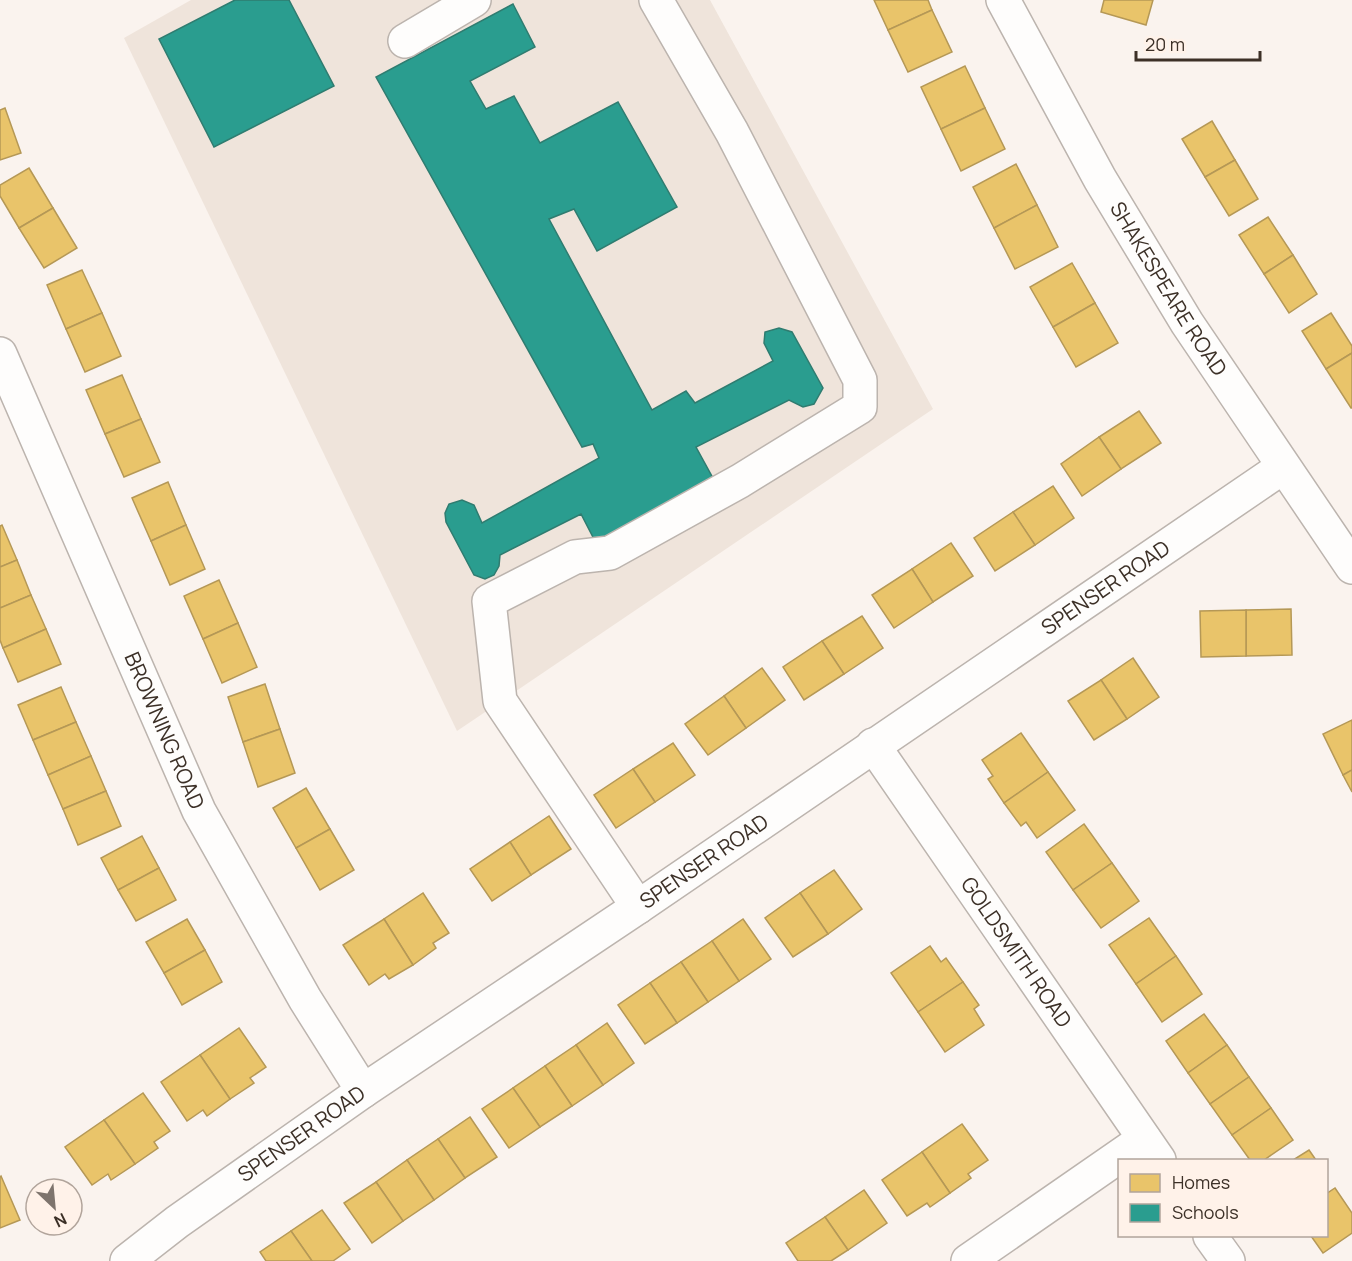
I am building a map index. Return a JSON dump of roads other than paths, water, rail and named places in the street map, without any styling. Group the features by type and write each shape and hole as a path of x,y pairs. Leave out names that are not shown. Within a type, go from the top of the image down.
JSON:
{"street":[{"path":"405,41 474,0"},
{"path":"638,907 500,701 489,602 575,557 610,554 763,467 860,407 860,380 732,132 656,0"},
{"name":"SHAKESPEARE ROAD","path":"1003,0 1106,190 1187,323 1352,567"},
{"name":"BROWNING ROAD","path":"0,354 200,811 305,999 363,1091"},
{"name":"SPENSER ROAD","path":"127,1261 177,1222 363,1091 638,907 1283,467"},
{"name":"GOLDSMITH ROAD","path":"873,745 1152,1150"},
{"path":"1137,1159 1152,1150"},
{"path":"968,1261 1118,1171"},
{"path":"1211,1237 1228,1261"}]}
